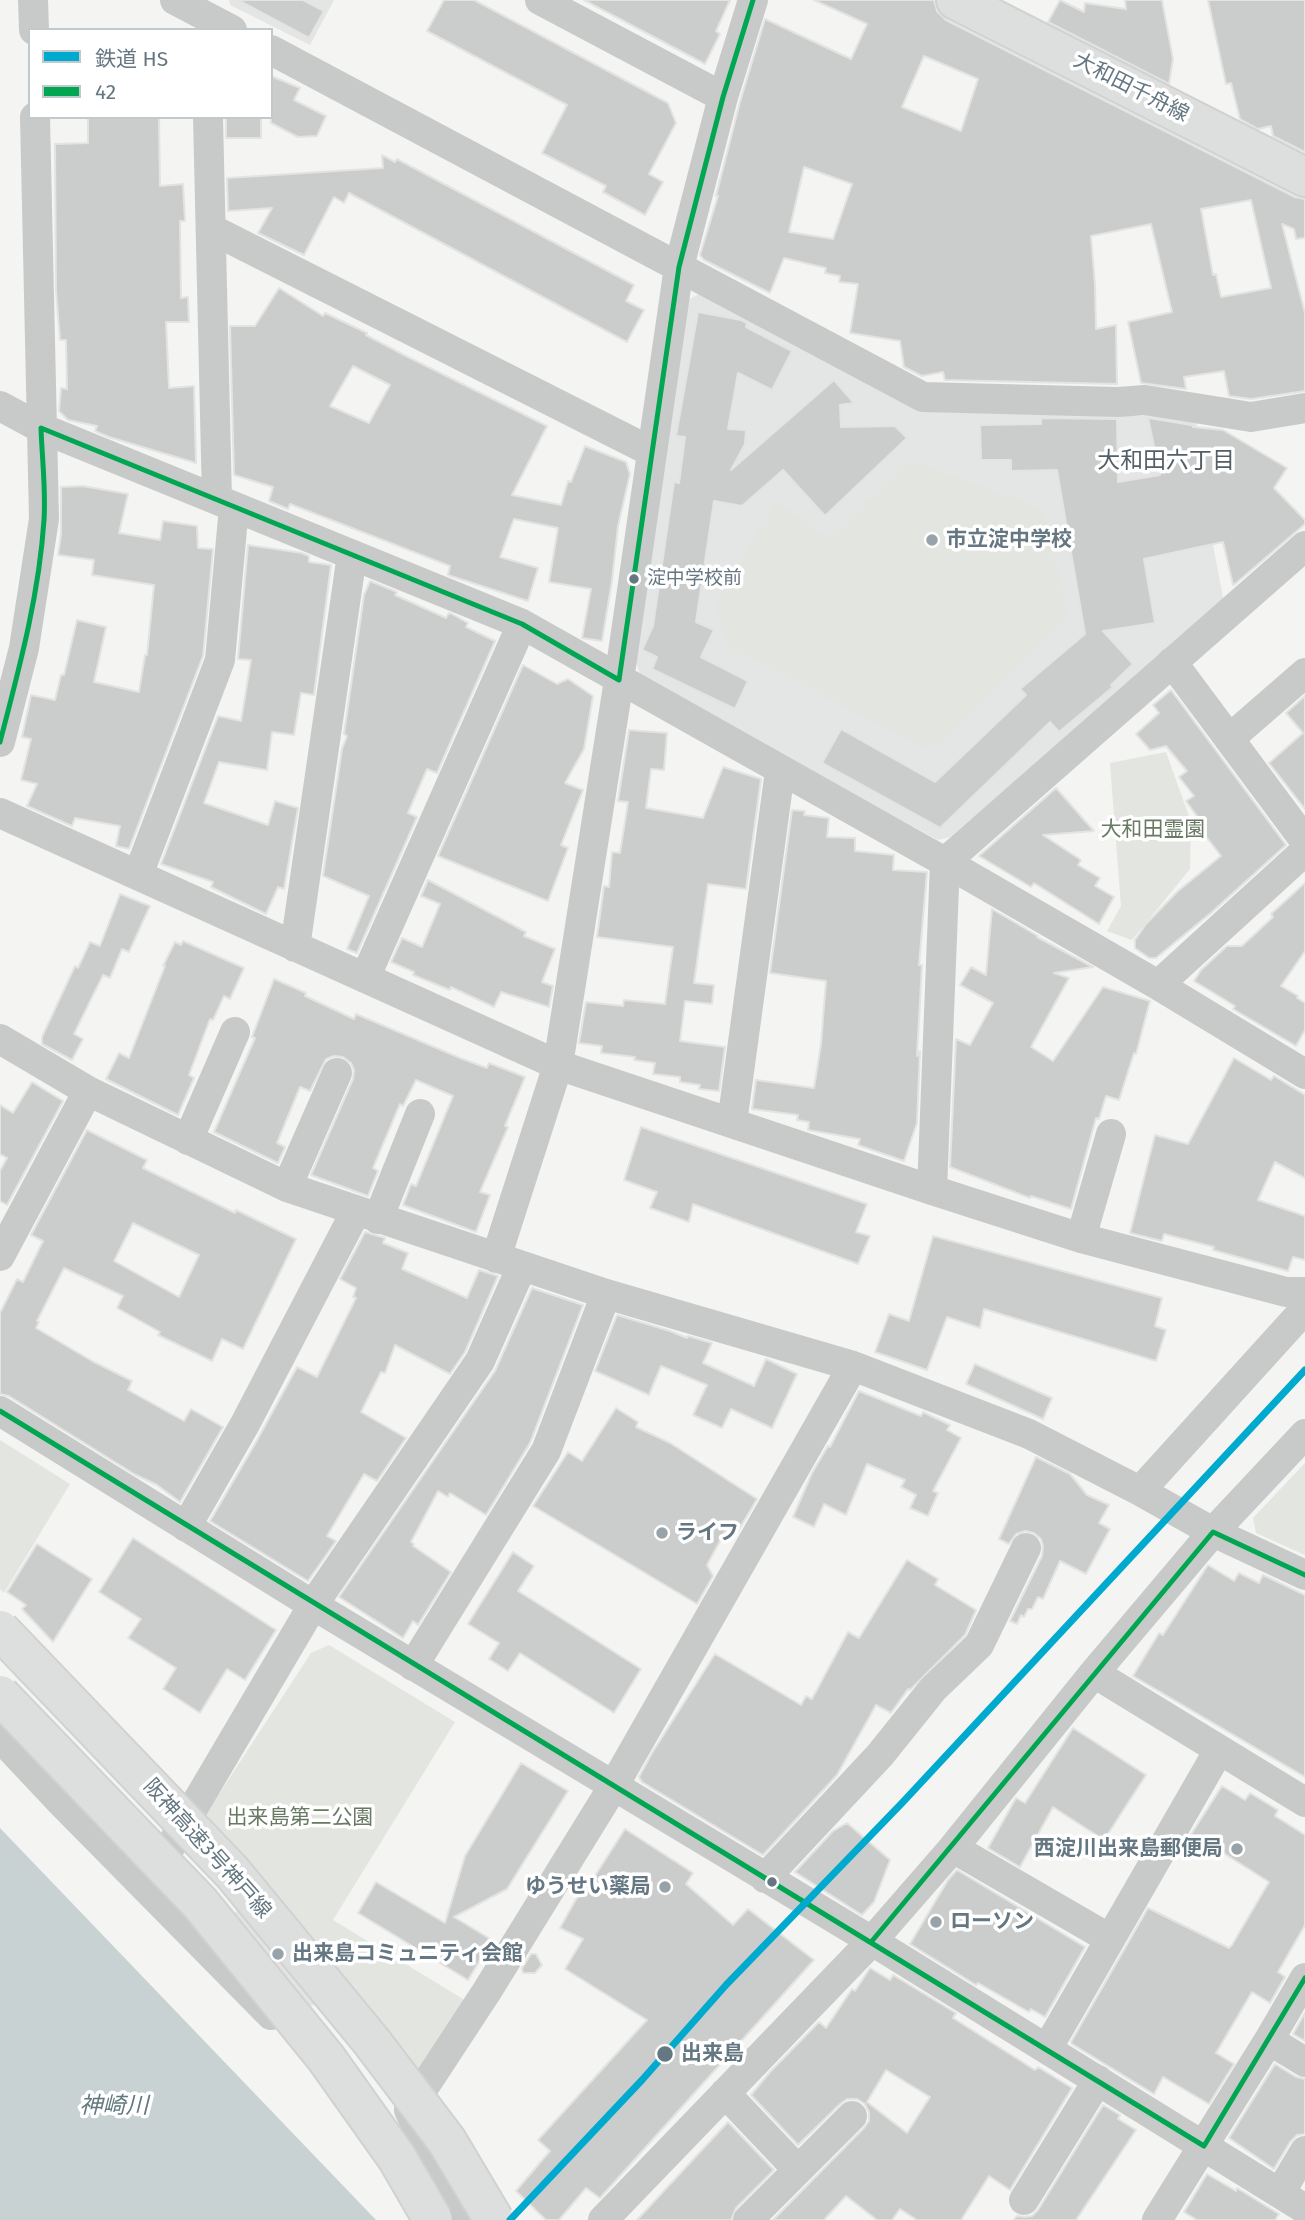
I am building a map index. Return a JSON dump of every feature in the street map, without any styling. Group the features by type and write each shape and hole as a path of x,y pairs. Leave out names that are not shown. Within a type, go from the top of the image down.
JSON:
{"main road":[{"name":"大和田千舟線","path":"980,5 1305,177"},
{"name":"阪神高速3号神戸線","path":"0,1630 232,1872 372,2042 447,2141 494,2220"},
{"name":"阪神高速3号神戸線","path":"0,1695 200,1903 326,2058 397,2158 440,2207"}],"street":[{"path":"33,0 34,28"},
{"path":"175,0 229,28"},
{"path":"540,0 723,97"},
{"path":"146,1888 313,1605 480,1361 509,1262 558,1065 619,680 679,267 723,97 753,0"},
{"path":"273,51 923,397 1118,402 1145,400 1251,417 1305,408"},
{"path":"0,742 24,649 44,519 35,119"},
{"path":"138,875 220,660 225,504 208,119"},
{"path":"211,229 652,452"},
{"path":"0,406 41,428 522,624 945,862 1305,1074"},
{"path":"932,1190 945,862 1305,546"},
{"path":"295,947 352,555"},
{"path":"365,978 522,624"},
{"path":"1172,662 1305,841"},
{"path":"1229,739 1305,673"},
{"path":"732,1123 779,771"},
{"path":"0,813 558,1065 1081,1238 1286,1292 1305,1292"},
{"path":"1158,985 1305,851"},
{"path":"188,1140 235,1032"},
{"path":"0,1040 88,1091 287,1187 606,1294 853,1366 1029,1434 1213,1532 1305,1575"},
{"path":"287,1187 337,1073"},
{"path":"3,1241 88,1091"},
{"path":"186,1527 367,1215 420,1114"},
{"path":"1081,1238 1111,1134"},
{"path":"413,1666 546,1451 606,1294"},
{"path":"1140,1491 1305,1308"},
{"path":"440,2207 409,2110 487,1991 613,1787 853,1366"},
{"path":"0,1411 413,1666 872,1941 1305,2209"},
{"path":"603,2220 872,1941 953,1848 1094,1672 1213,1532 1305,1434"},
{"path":"765,1878 880,1755 933,1689 979,1645 1026,1548"},
{"path":"1094,1672 1305,1802"},
{"path":"0,1737 146,1888 440,2207 473,2220"},
{"path":"1047,2049 1219,1750"},
{"path":"953,1848 1110,1939"},
{"path":"1157,2220 1305,1978"},
{"path":"1269,2040 1305,2062"},
{"path":"1024,2200 1098,2080"},
{"path":"725,2093 797,2169"},
{"path":"748,2220 852,2116"},
{"path":"1279,2193 1305,2151"}],"shaded area":[{"path":"229,0 334,0 310,45 230,5"},
{"name":"市立淀中学校","path":"699,294 924,411 1144,416 1147,405 1194,411 1204,465 1200,476 1224,603 950,837 938,840 642,680 636,662 686,301"}],"green space":[{"path":"911,460 1043,509 1068,615 932,751 730,649 714,608 776,501 828,539"},
{"name":"大和田霊園","path":"1166,752 1191,822 1190,869 1132,940 1107,931 1121,906 1110,763"},
{"path":"0,1440 70,1484 4,1593 0,1589"},
{"path":"1305,1463 1305,1555 1256,1533 1253,1518"},
{"name":"出来島第二公園","path":"329,1645 455,1722 333,1920 468,2002 422,2074 191,1837 311,1653"}],"water":[{"name":"神崎川","path":"0,1828 376,2220 0,2220"}],"building":[{"path":"238,0 303,0 324,11 309,38"},
{"path":"444,0 474,0 668,103 676,123 649,174 663,182 645,215 603,192 606,186 542,153 567,105 427,31"},
{"path":"584,0 730,0 716,31 720,34 705,64"},
{"path":"814,0 934,0 937,11 946,20 1295,197 1305,199 1305,238 1296,239 1294,229 1282,224 1305,313 1305,391 1251,399 1229,396 1224,371 1184,377 1186,389 1141,383 1128,322 1172,312 1151,224 1091,236 1096,329 1116,325 1117,384 945,380 943,372 922,376 904,367 900,341 850,333 858,284 839,282 840,276 825,273 826,268 784,258 770,293 704,260 700,255 765,19 851,59 867,24","holes":["924,56 978,79 961,131 902,107","804,167 852,184 833,239 789,232","1251,200 1271,288 1221,297 1216,274 1213,275 1201,209"]},
{"path":"1060,0 1084,12 1085,3 1126,9 1125,0 1162,0 1173,59 1169,84 1048,22"},
{"path":"1208,0 1305,0 1305,152 1273,136 1271,126 1258,129 1240,119 1231,83 1226,84"},
{"path":"273,77 300,88 294,100 326,116 317,136 298,137 271,123"},
{"path":"88,119 159,119 160,186 183,184 185,221 180,221 181,298 188,297 189,322 166,322 169,388 194,386 196,463 109,437 95,431 97,426 68,420 59,411 61,388 67,389 66,340 60,340 56,291 55,144 88,143"},
{"path":"226,119 261,119 261,138 226,138"},
{"path":"382,155 395,162 397,159 634,285 626,301 644,310 627,342 349,193 344,203 334,197 304,255 258,233 272,208 228,211 227,178 383,168"},
{"path":"279,288 323,316 325,313 367,333 366,335 406,356 547,426 512,495 561,505 568,481 571,482 585,446 626,462 630,474 618,526 602,641 582,638 591,589 549,582 558,528 514,519 500,557 538,568 528,601 448,575 450,566 290,504 288,509 269,501 273,487 234,475 230,326 255,326","holes":["353,366 390,385 369,423 330,406"]},
{"path":"698,312 741,320 747,323 746,327 792,351 772,390 738,373 728,429 746,430 745,444 731,470 834,380 854,403 840,405 841,427 895,426 907,438 825,516 783,470 742,506 714,501 696,622 714,630 701,657 748,681 735,709 652,669 657,657 642,650 653,626 674,482 679,483 685,437 676,436"},
{"path":"1041,418 1117,419 1118,482 1160,475 1148,418 1223,430 1287,468 1274,488 1305,520 1305,524 1233,585 1223,542 1144,559 1155,623 1103,631 1133,664 1111,685 1113,687 1059,732 1050,722 940,828 822,763 841,729 935,782 1026,695 1020,689 1085,634 1057,470 1011,471 1011,460 981,460 980,425 1041,424"},
{"path":"83,486 128,494 119,533 160,540 163,521 197,526 198,548 213,549 203,656 129,849 116,846 120,826 75,818 72,826 27,806 37,784 21,780 31,739 22,737 31,695 55,700 77,620 106,627 94,682 139,692 147,655 154,585 92,575 94,560 58,555 61,487"},
{"path":"248,545 302,553 309,556 309,562 331,565 314,695 301,693 294,735 272,732 267,770 219,762 204,803 268,825 275,801 298,808 284,889 278,887 266,914 211,887 213,882 161,864 218,716 241,721 251,660 238,659"},
{"path":"370,581 446,618 449,613 452,614 468,623 466,627 495,641 437,773 427,769 408,813 417,817 357,953 347,949 369,896 323,876 342,749 347,736 344,734 364,595"},
{"path":"523,665 557,684 568,679 593,696 584,749 565,783 583,790 561,845 568,848 548,901 438,856"},
{"path":"1171,690 1286,845 1212,912 1156,958 1149,958 1135,948 1135,940 1146,924 1178,891 1221,856 1198,826 1202,823 1186,801 1194,796 1179,777 1187,771 1166,746 1150,750 1136,734 1159,713 1153,705"},
{"path":"1305,696 1305,809 1269,763 1303,733 1286,713"},
{"path":"629,730 667,733 664,770 651,769 646,808 703,818 723,767 761,779 746,889 708,884 694,983 714,985 712,1004 685,1001 680,1041 725,1047 719,1091 699,1089 700,1085 680,1082 680,1077 653,1074 655,1063 634,1060 635,1057 601,1053 602,1046 579,1043 586,1002 623,1006 624,1000 665,1004 673,947 597,937 604,886 609,887 612,852 620,853 628,802 618,801"},
{"path":"1056,788 1094,831 1043,835 1081,860 1078,865 1100,878 1095,886 1114,897 1099,924 1034,883 1031,887 979,856"},
{"path":"792,810 805,811 804,815 829,818 827,837 855,838 855,851 894,855 893,870 927,872 919,965 922,965 917,1056 920,1051 917,1123 904,1161 858,1145 860,1139 808,1130 809,1122 797,1120 798,1115 752,1109 756,1080 814,1088 821,1044 826,981 770,973"},
{"path":"428,880 526,932 524,936 555,949 542,982 553,986 549,1007 501,992 494,1007 451,987 450,990 413,975 414,972 391,962 402,938 422,947 440,904 421,896"},
{"path":"1305,883 1305,951 1281,986 1305,1003 1305,1030 1296,1046 1233,1009 1235,1006 1194,981 1201,970 1227,946 1242,946 1273,917 1271,914"},
{"path":"120,894 150,906 129,952 122,949 110,978 103,975 74,1034 83,1039 72,1060 42,1044 42,1037 75,966 78,968 90,942 100,946"},
{"path":"992,909 1093,967 1054,973 1069,978 1031,1047 1053,1061 1103,987 1150,1001 1136,1054 1134,1053 1119,1100 1106,1096 1099,1119 1096,1118 1071,1209 1031,1196 1030,1198 950,1167 956,1039 970,1045 993,1003 960,985 971,967 986,975"},
{"path":"183,941 244,968 230,999 224,996 213,1020 210,1019 189,1075 194,1078 178,1115 106,1079 119,1053 129,1058 163,966 175,942 181,945"},
{"path":"274,979 354,1019 356,1014 460,1058 487,1068 489,1063 525,1077 505,1126 508,1127 480,1192 490,1195 476,1232 403,1205 411,1184 416,1186 453,1096 416,1080 403,1106 400,1104 373,1168 378,1171 368,1196 311,1175 353,1079 354,1070 351,1063 343,1057 326,1059 310,1091 300,1087 277,1143 285,1147 278,1163 214,1132 255,1038 252,1037"},
{"path":"1234,1058 1271,1080 1274,1076 1305,1095 1305,1178 1275,1162 1258,1200 1305,1216 1305,1260 1293,1257 1288,1271 1164,1234 1162,1241 1130,1233 1155,1135 1188,1144"},
{"path":"32,1082 63,1101 7,1205 0,1201 0,1171 7,1158 0,1154 0,1105 13,1113"},
{"path":"641,1127 867,1204 856,1232 870,1236 858,1264 693,1204 689,1222 650,1208 657,1192 624,1180"},
{"path":"87,1130 147,1160 143,1168 296,1239 243,1349 222,1339 212,1361 158,1335 160,1332 117,1308 123,1296 64,1268 37,1321 39,1322 36,1328 132,1381 128,1390 184,1421 191,1409 223,1427 180,1502 157,1485 134,1474 9,1396 0,1394 0,1313 17,1279 23,1282 43,1241 31,1235","holes":["133,1223 199,1255 179,1297 114,1261"]},
{"path":"365,1232 385,1238 383,1243 408,1253 402,1269 467,1298 479,1270 498,1276 465,1352 450,1374 395,1345 385,1373 381,1372 361,1412 406,1438 377,1481 364,1474 327,1536 336,1541 308,1581 210,1521 297,1367 317,1377 356,1298 353,1297 356,1288 340,1279"},
{"path":"933,1236 1162,1298 1155,1326 1166,1330 1156,1361 984,1309 980,1328 947,1317 927,1370 875,1352 889,1314 909,1321"},
{"path":"532,1288 583,1305 530,1443 486,1515 450,1493 448,1497 438,1491 411,1542 451,1572 418,1625 413,1621 403,1638 339,1597 495,1371"},
{"path":"617,1315 687,1338 688,1336 712,1343 703,1363 754,1386 766,1359 797,1374 772,1428 731,1409 722,1428 693,1415 707,1385 661,1366 649,1395 595,1371"},
{"path":"975,1364 1052,1398 1043,1419 966,1384"},
{"path":"859,1391 921,1416 923,1412 950,1425 947,1430 961,1438 933,1491 938,1493 928,1516 910,1508 916,1495 901,1487 905,1480 867,1464 846,1515 824,1504 814,1527 793,1517 812,1473 828,1446 830,1447"},
{"path":"616,1408 638,1422 636,1427 670,1443 757,1499 737,1533 727,1528 707,1565 713,1576 697,1604 533,1506 568,1452 582,1461"},
{"path":"1036,1457 1070,1474 1087,1495 1109,1505 1099,1523 1110,1529 1086,1574 1060,1561 1043,1599 1038,1597 1032,1609 1028,1609 1024,1617 1021,1615 1017,1624 1010,1621 1042,1556 1043,1546 1041,1539 1034,1533 1025,1531 1016,1534 1009,1544 999,1539"},
{"path":"133,1538 276,1630 245,1680 227,1669 200,1713 163,1689 176,1668 128,1638 141,1619 99,1592"},
{"path":"37,1544 92,1579 53,1642 22,1609 26,1605 7,1592"},
{"path":"513,1552 534,1566 518,1591 641,1669 614,1713 520,1653 508,1671 489,1659 499,1643 468,1624"},
{"path":"907,1560 938,1579 935,1585 976,1610 965,1635 910,1690 908,1689 891,1713 876,1705 837,1775 763,1855 642,1782 639,1777 652,1753 715,1654 801,1705 806,1696 812,1699 848,1632 859,1638"},
{"path":"1208,1565 1234,1581 1239,1573 1259,1583 1263,1575 1305,1595 1305,1777 1133,1676 1159,1633 1163,1635"},
{"path":"1073,1728 1146,1775 1104,1840 1053,1807 1020,1867 988,1848 1016,1798 1025,1803"},
{"path":"521,1763 568,1791 507,1889 454,1917 492,1940 468,1980 358,1913 376,1882 445,1923 465,1856"},
{"path":"1222,1786 1245,1800 1250,1793 1278,1810 1275,1816 1305,1835 1305,1925 1278,1972 1285,1977 1270,2003 1252,1992 1216,2053 1234,2064 1209,2104 1163,2077 1154,2094 1071,2042 1148,1908 1229,1948 1232,1945 1269,1882 1211,1845 1209,1848 1190,1836"},
{"path":"847,1823 890,1860 874,1902 862,1915 795,1872 833,1831"},
{"path":"625,1829 693,1873 686,1884 733,1925 748,1909 814,1960 600,2198 586,2188 559,2220 546,2220 516,2191 550,2151 538,2140 647,2020 565,1969 583,1939 560,1928 579,1894 582,1896"},
{"path":"957,1870 1085,1947 1045,2017 1031,2009 1029,2012 978,1983 976,1985 910,1944 948,1880"},
{"path":"237,1912 313,2004 311,2005"},
{"path":"531,1954 536,1954 542,1965 535,1973 523,1973 522,1968"},
{"path":"870,1968 890,1980 893,1975 956,2013 953,2018 1035,2070 1038,2067 1072,2088 1010,2190 989,2176 961,2220 917,2220 900,2209 892,2220 877,2220 846,2196 824,2220 773,2220 864,2128 869,2121 869,2112 865,2104 857,2099 847,2099 798,2145 751,2095 819,2022 826,2028 852,1989 855,1991","holes":["886,2070 930,2097 907,2133 867,2102"]},
{"path":"1305,2013 1305,2041 1293,2034"},
{"path":"1275,2064 1296,2077 1305,2079 1305,2134 1297,2135 1290,2142 1274,2169 1229,2138"},
{"path":"1103,2105 1120,2115 1118,2119 1136,2130 1076,2220 1014,2220 1017,2216 1032,2216 1038,2210"},
{"path":"728,2122 774,2170 736,2208 731,2220 637,2220"},
{"path":"1207,2174 1236,2191 1237,2188 1279,2214 1275,2220 1197,2220 1184,2212"}],"rail line":[{"name":"HS","path":"510,2220 642,2080 726,1985 902,1803 1305,1370"}],"transit line":[{"name":"42","path":"0,742 38,576 45,497 41,428 522,624 619,680 679,267 723,97 753,0"},
{"name":"42","path":"0,1411 1204,2146 1305,1978"},
{"name":"42","path":"872,1941 1213,1532 1305,1575"}],"place":[{"name":"市立淀中学校","path":"932,540"},
{"name":"淀中学校前","path":"634,579"},
{"name":"ライフ","path":"662,1533"},
{"name":"西淀川出来島郵便局","path":"1237,1849"},
{"name":"ゆうせい薬局","path":"665,1887"},
{"name":"ローソン","path":"936,1922"},
{"name":"出来島コミュニティ会館","path":"278,1954"},
{"name":"出来島","path":"665,2054"}],"district":[{"name":"大和田六丁目","path":"1166,462"}]}
